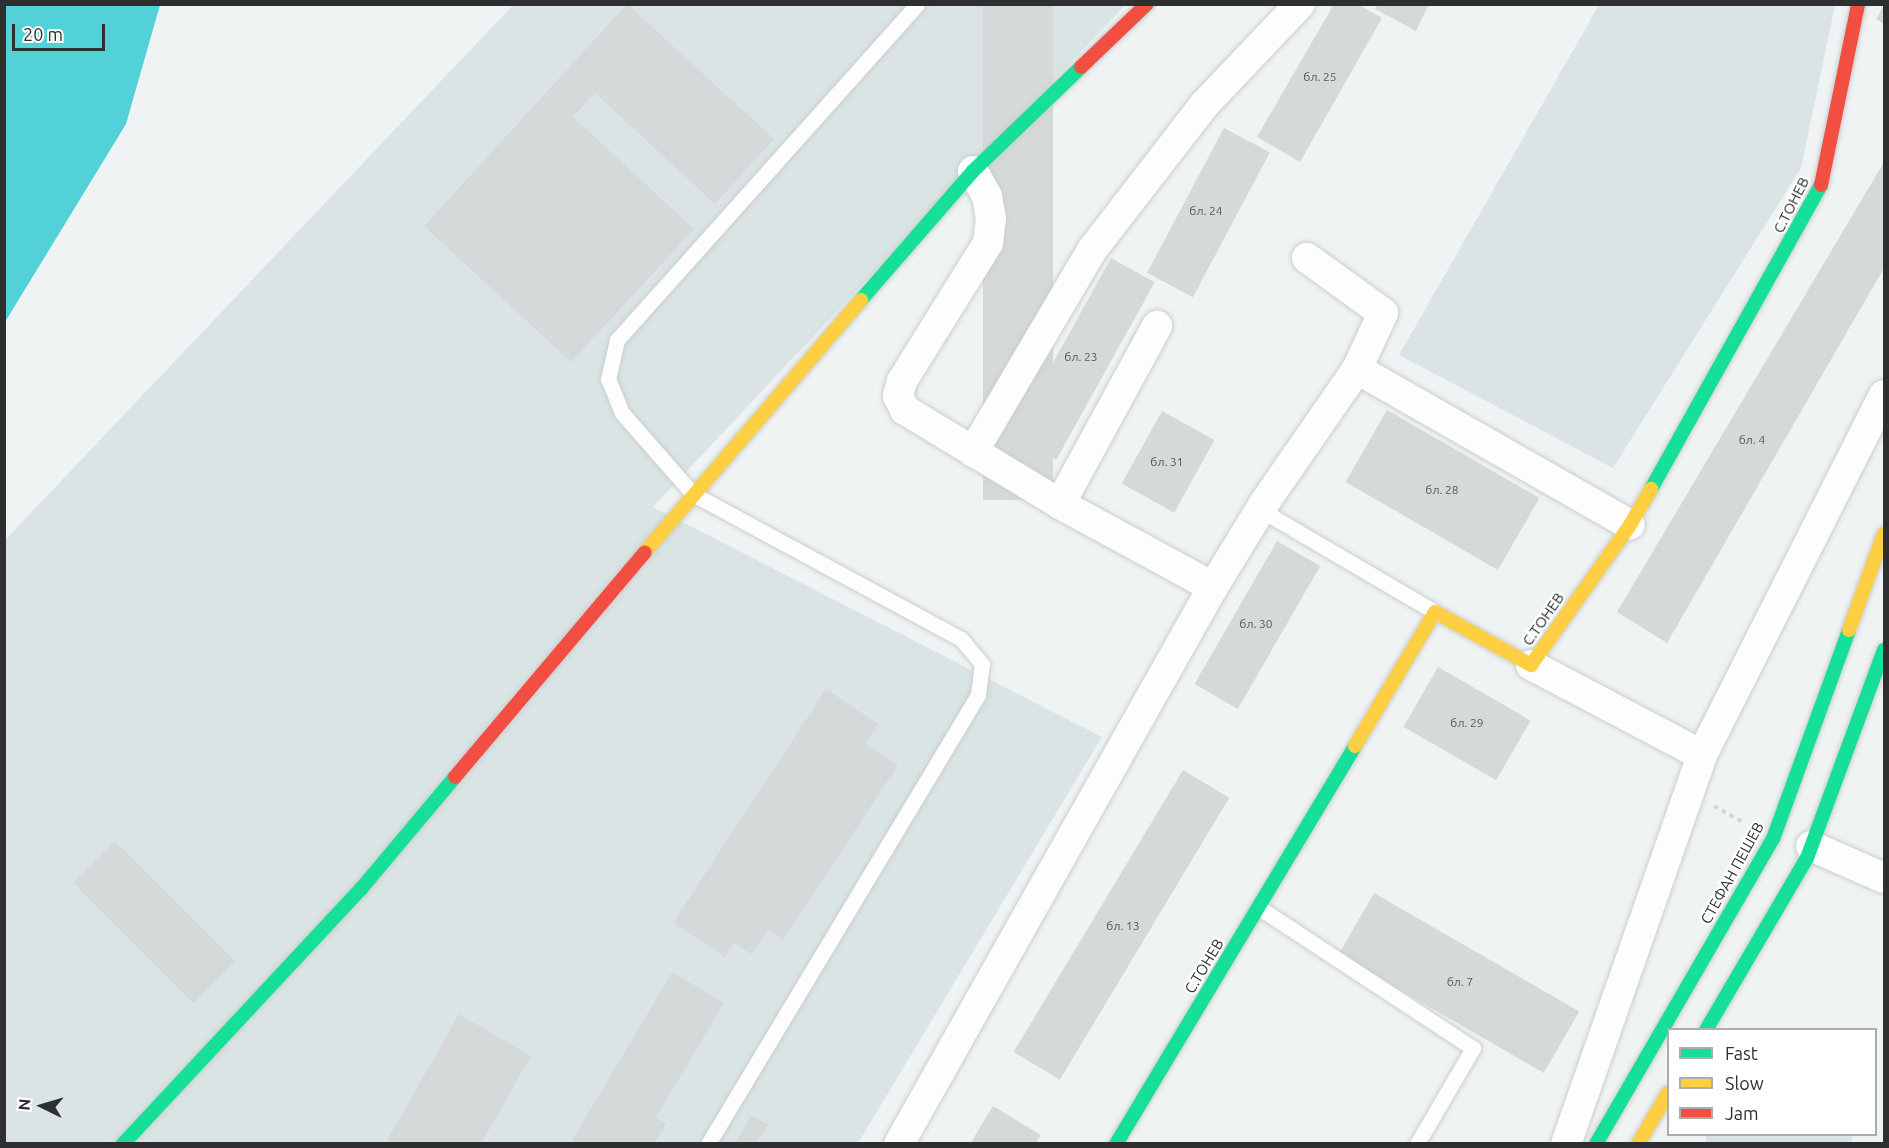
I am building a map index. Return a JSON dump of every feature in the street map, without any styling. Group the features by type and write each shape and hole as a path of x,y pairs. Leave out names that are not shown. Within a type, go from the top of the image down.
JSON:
{"street":[{"path":"123,1143 361,890 693,494 973,171 1147,4"},
{"path":"973,452 1092,250 1205,104 1300,4"},
{"name":"С.ТОНЕВ","path":"1116,1143 1435,612 1531,665 1630,525 1820,191 1858,4"},
{"path":"973,171 987,196 991,218 988,243 902,381 898,396 905,410 1060,504 1214,587"},
{"path":"899,1143 1214,587 1260,510 1357,369 1383,313 1307,258"},
{"path":"1060,504 1157,326"},
{"path":"1357,369 1630,525"},
{"path":"1566,1143 1702,755 1884,395"},
{"name":"СТЕФАН ПЕШЕВ","path":"1596,1143 1773,839 1884,534"},
{"path":"1707,1028 1811,846 1884,650"},
{"path":"1531,665 1702,755"},
{"path":"1811,846 1884,878"},
{"path":"1638,1143 1667,1095"}],"lane":[{"path":"708,1143 978,695 981,664 961,639 693,494 622,413 608,379 617,340 917,4"},
{"path":"1260,510 1435,612"},
{"path":"1258,907 1473,1048 1417,1143"}],"shaded area":[{"path":"513,5 1125,5 653,507 1102,737 858,1143 5,1143 4,541"},
{"path":"1599,5 1835,5 1801,168 1613,468 1399,355"},
{"path":"1706,1136 1852,1136 1852,1144 1706,1144"}],"water":[{"path":"5,4 160,5 126,124 5,322"}],"building":[{"path":"627,4 774,139 715,204 595,93 573,117 694,229 571,362 424,226"},
{"path":"983,4 1053,4 1053,500 983,500"},
{"path":"1334,4 1357,4 1382,18 1300,162 1257,137"},
{"path":"1378,4 1429,4 1416,31 1375,9"},
{"path":"1884,5 1884,24 1876,19"},
{"path":"1224,128 1270,152 1193,297 1147,273"},
{"path":"1884,162 1884,268 1667,643 1617,612"},
{"path":"1111,258 1155,282 1056,460 1013,436"},
{"path":"1387,410 1539,498 1498,570 1346,482"},
{"path":"1162,411 1214,440 1174,513 1122,484"},
{"path":"1277,541 1320,566 1238,709 1194,684"},
{"path":"1438,667 1531,721 1496,780 1404,727"},
{"path":"826,689 878,724 865,744 898,765 783,940 768,930 751,954 734,943 725,957 673,923"},
{"path":"1183,770 1229,798 1060,1080 1014,1052"},
{"path":"115,841 235,961 193,1003 73,883"},
{"path":"1374,893 1579,1012 1544,1073 1338,954"},
{"path":"672,972 724,1003 656,1117 666,1124 654,1144 570,1144"},
{"path":"459,1014 531,1056 481,1144 385,1144"},
{"path":"993,1106 1041,1135 1035,1144 970,1144"},
{"path":"752,1115 768,1125 756,1144 734,1144"}],"traffic: fast":[{"path":"861,300 973,171 1081,67"},
{"path":"1651,489 1821,185"},
{"path":"1596,1144 1773,839 1849,630"},
{"path":"1707,1028 1807,858 1884,650"},
{"path":"1116,1144 1355,746"},
{"path":"123,1144 361,889 455,777"}],"traffic: slow":[{"path":"645,552 861,300"},
{"path":"1355,746 1435,612 1531,665 1630,525 1651,489"},
{"path":"1849,630 1884,534"},
{"path":"1638,1144 1667,1095"}],"traffic: jam":[{"path":"1081,67 1147,4"},
{"path":"1821,185 1858,4"},
{"path":"455,777 645,552"}]}
